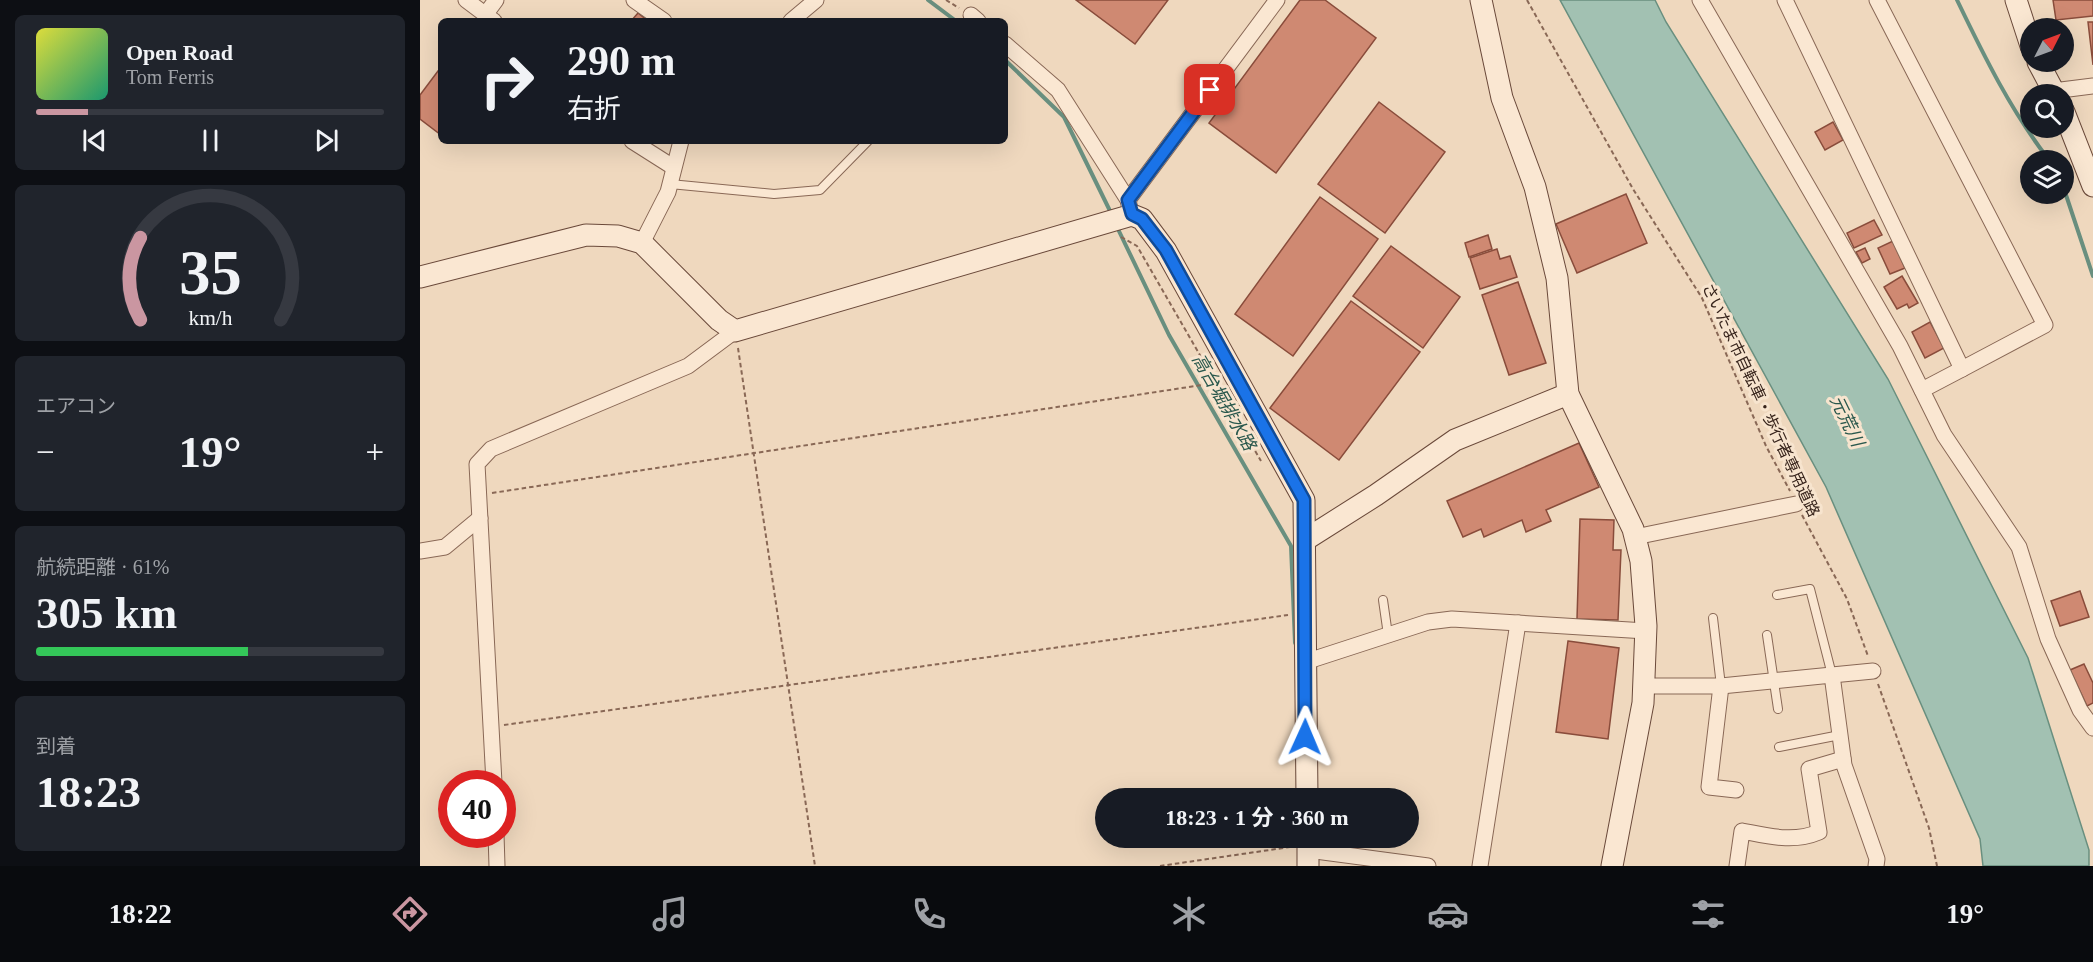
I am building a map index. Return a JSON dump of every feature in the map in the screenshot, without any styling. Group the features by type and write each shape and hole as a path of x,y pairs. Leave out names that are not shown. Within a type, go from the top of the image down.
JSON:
{"street":[{"path":"466,0 490,18 496,0"},
{"path":"634,0 660,18"},
{"path":"795,18 816,0"},
{"path":"494,770 477,495 477,464 492,449 688,366 735,331 1128,210 1277,0"},
{"path":"1481,0 1502,98 1535,187 1557,278 1568,394 1635,537 1641,561 1646,631 1643,703 1612,866"},
{"path":"1785,0 1962,369"},
{"path":"1877,0 2045,326 1922,390"},
{"path":"2016,0 2022,18"},
{"path":"1703,1 1900,346 1944,435 2019,547 2048,639 2080,710 2093,728"},
{"path":"1008,47 1058,90 1128,210 1142,219 1166,250 1304,500 1307,788"},
{"path":"2074,89 2093,86"},
{"path":"2074,138 2093,186"},
{"path":"637,144 673,167"},
{"path":"642,243 670,184 680,144"},
{"path":"420,277 586,235 618,236 642,243 719,320 735,331"},
{"path":"1305,540 1376,495 1455,440 1568,394"},
{"path":"1635,537 1796,504"},
{"path":"420,551 445,547 480,518"},
{"path":"1305,662 1428,622 1452,619 1646,631"},
{"path":"1480,866 1518,623"},
{"path":"1644,686 1721,686 1873,671"},
{"path":"1832,675 1843,759 1877,859 1876,866"},
{"path":"1721,686 1709,787 1736,790"},
{"path":"1737,866 1742,831 1786,839 1806,838 1819,832 1809,768 1843,759"},
{"path":"496,848 497,866"},
{"path":"1308,849 1428,866"}],"lane":[{"path":"670,184 774,194 820,190 865,144"},
{"path":"1777,595 1810,588 1832,675"},
{"path":"1383,600 1388,635"},
{"path":"1713,618 1721,686"},
{"path":"1767,635 1778,709"},
{"path":"1779,747 1840,735"}],"path":[{"name":"さいたま市自転車・歩行者専用道路","path":"1527,0 1633,189 1702,298 1766,446 1847,599 1929,828 1937,866"},
{"path":"1128,210 1119,236 1137,246 1264,465"},
{"path":"735,331 815,866"},
{"path":"477,495 1202,385 1212,378"},
{"path":"492,727 1305,613"},
{"path":"1160,866 1308,849"}],"water":[{"name":"元荒川","path":"1560,0 1655,0 1666,22 1888,379 2028,658 2089,850 2089,866 1983,866 1980,839 1826,487"}],"building":[{"path":"1076,0 1168,0 1135,44"},
{"path":"1300,0 1325,0 1376,38 1276,173 1209,123"},
{"path":"2053,0 2093,0 2093,16 2056,18"},
{"path":"638,13 644,18 634,18"},
{"path":"2088,22 2093,22 2093,65"},
{"path":"438,71 438,133 420,119 420,95"},
{"path":"1379,102 1445,152 1385,233 1318,184"},
{"path":"1833,122 1843,140 1825,150 1815,132"},
{"path":"1626,194 1647,243 1577,273 1556,224"},
{"path":"1320,197 1378,239 1293,356 1235,314"},
{"path":"1874,220 1882,235 1854,248 1847,233"},
{"path":"1488,235 1492,249 1469,257 1465,243"},
{"path":"1893,241 1905,268 1890,274 1878,248"},
{"path":"1391,246 1460,297 1423,348 1353,296"},
{"path":"1865,248 1870,259 1862,263 1856,252"},
{"path":"1497,249 1500,259 1510,256 1517,277 1480,289 1470,258"},
{"path":"1902,276 1918,303 1909,308 1907,304 1897,309 1884,287"},
{"path":"1518,282 1546,363 1509,375 1482,295"},
{"path":"1351,301 1420,352 1339,460 1270,408"},
{"path":"1930,322 1944,348 1925,358 1912,332"},
{"path":"1579,443 1599,487 1546,510 1551,521 1526,532 1522,520 1484,537 1481,529 1463,537 1447,501"},
{"path":"1580,519 1614,520 1613,550 1621,550 1618,620 1577,619"},
{"path":"2080,591 2089,617 2060,626 2051,601"},
{"path":"1568,641 1619,648 1608,739 1556,732"},
{"path":"2084,664 2093,683 2093,703 2087,706 2070,670"}],"waterway":[{"name":"高台堀排水路","path":"928,0 952,18"},
{"path":"1957,0 2010,103 2042,150"},
{"name":"高台堀排水路","path":"1008,63 1064,117 1112,215"},
{"path":"2069,204 2093,276"},
{"name":"高台堀排水路","path":"1117,227 1169,335 1291,546 1295,643"}],"route":[{"path":"1210,90 1128,200 1132,214 1142,219 1166,250 1304,500 1305,737"}]}
